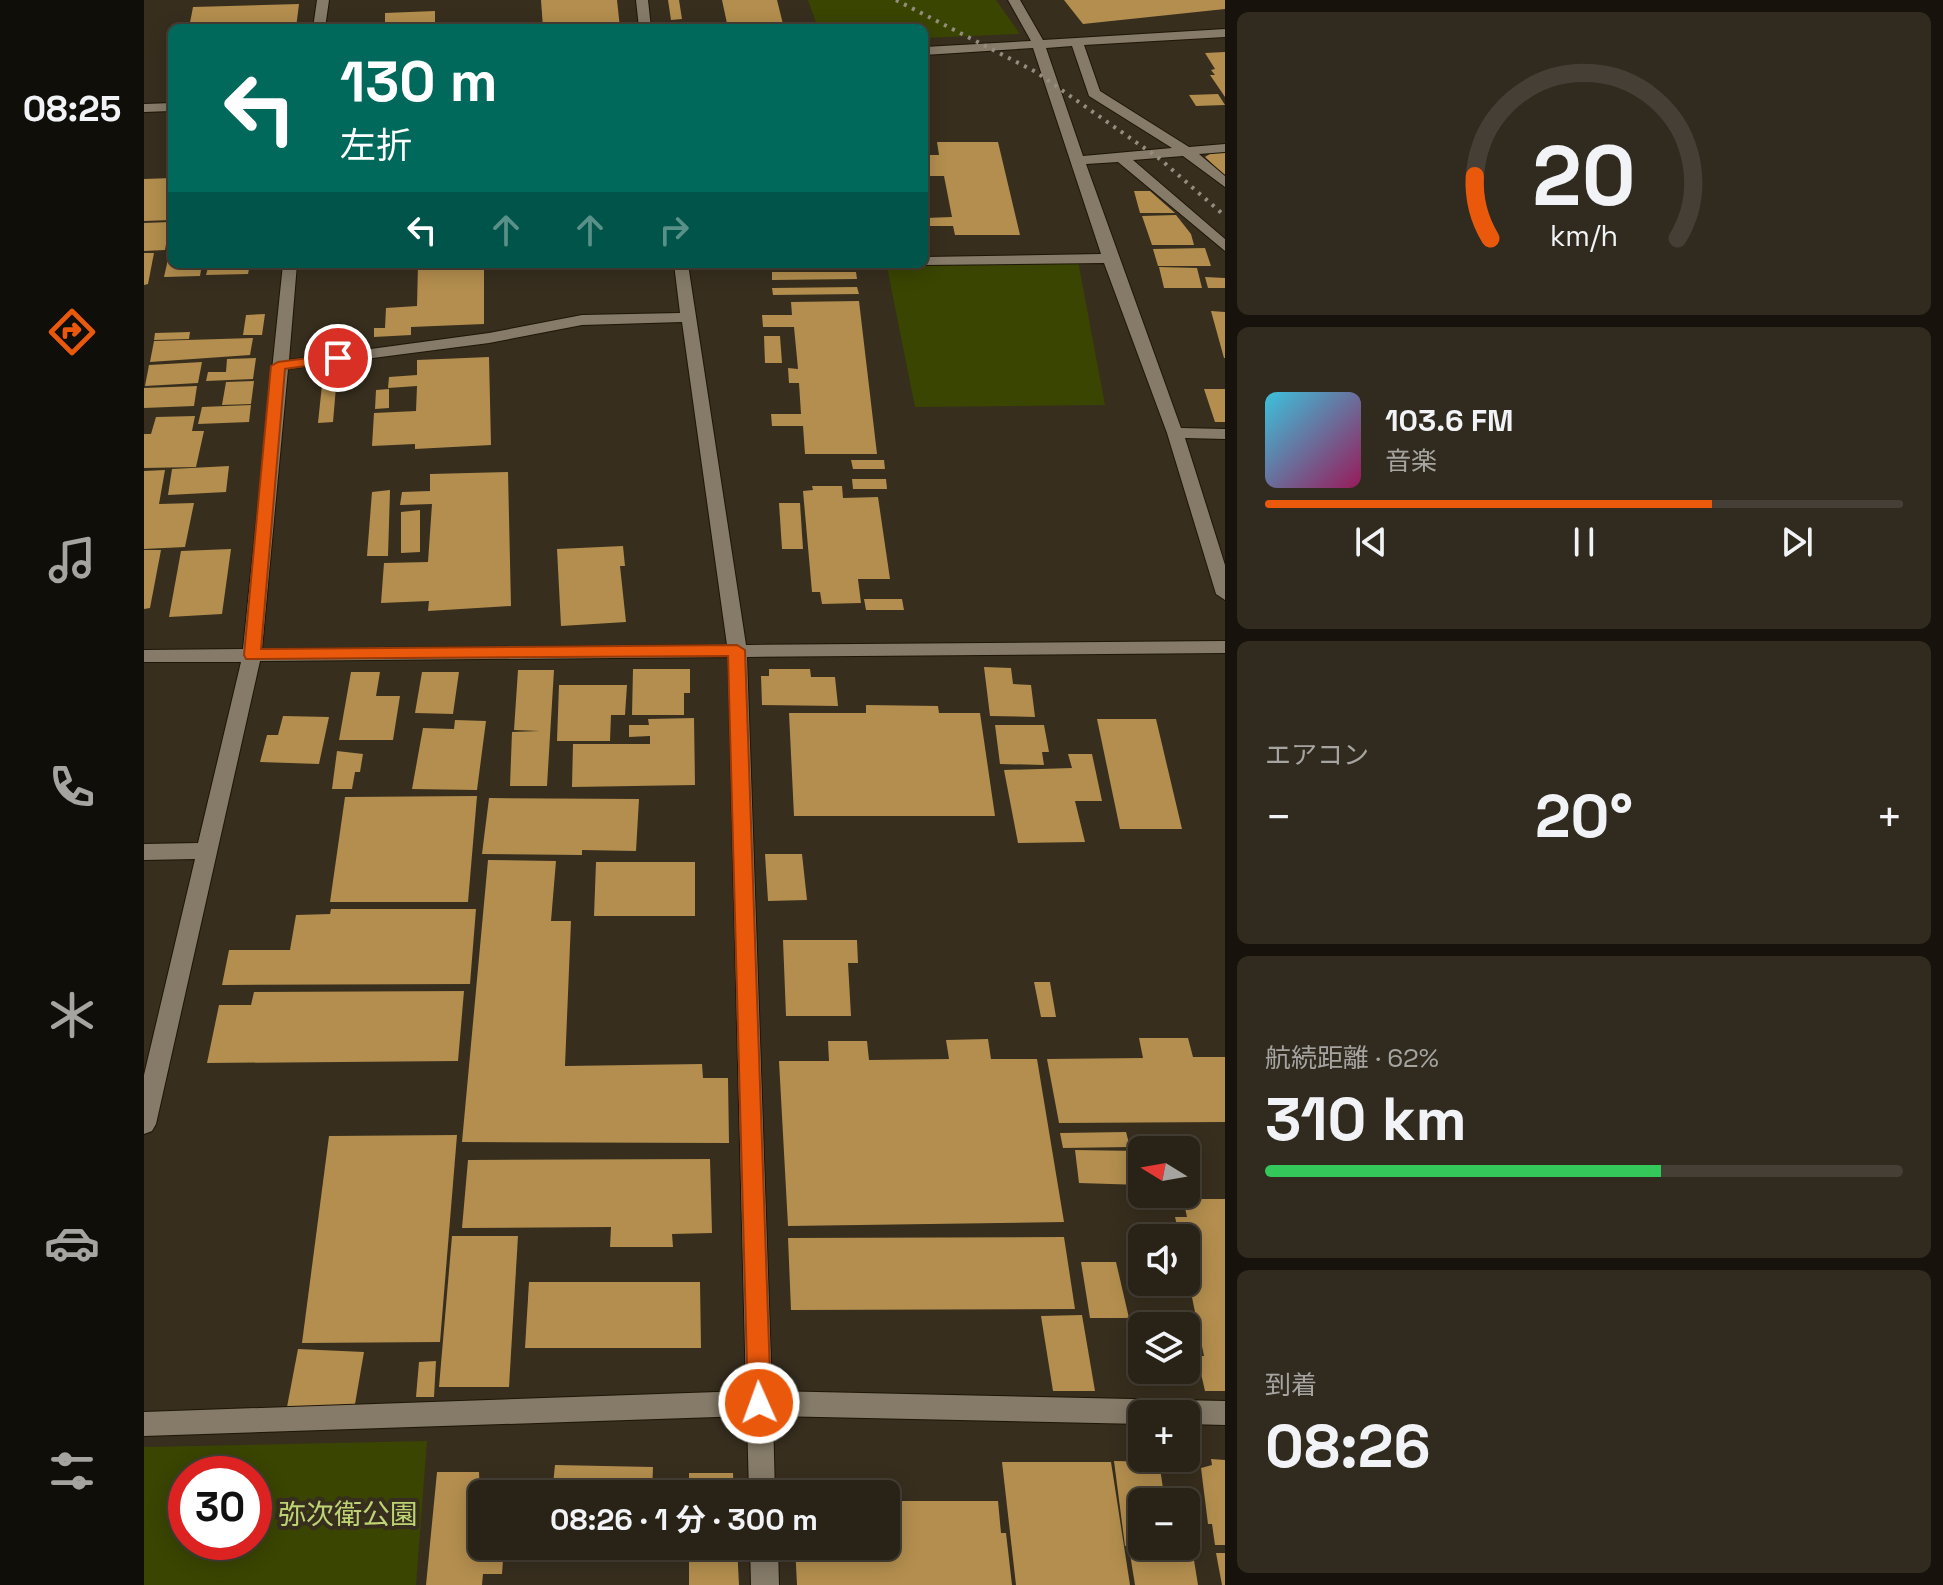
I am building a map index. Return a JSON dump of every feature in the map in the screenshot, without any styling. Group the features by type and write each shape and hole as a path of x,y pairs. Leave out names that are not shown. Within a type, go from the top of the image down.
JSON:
{"street":[{"path":"320,24 323,0"},
{"path":"642,0 645,24"},
{"path":"1014,0 1037,41 1110,258 1175,433 1225,594"},
{"path":"928,51 1037,41 1225,33"},
{"path":"1076,40 1094,93 1186,151 1225,183"},
{"path":"144,108 168,107"},
{"path":"1077,161 1225,148"},
{"path":"1121,157 1225,247"},
{"path":"928,261 1110,258"},
{"path":"144,1124 252,655 290,268"},
{"path":"682,268 737,650 762,1480"},
{"path":"278,366 489,338 582,320 689,317"},
{"path":"1175,433 1225,434"},
{"path":"144,656 1225,647"},
{"path":"144,852 209,851"},
{"path":"144,1424 759,1403 1225,1413"},
{"path":"764,1560 765,1585"}],"green space":[{"path":"808,0 996,0 1020,34 928,38 928,24 817,24"},
{"path":"1078,261 1105,405 915,407 887,268"},
{"name":"弥次衛公園","path":"427,1441 416,1585 144,1585 144,1447"}],"building":[{"path":"541,0 617,0 620,24 543,24"},
{"path":"668,0 679,0 682,19 671,20"},
{"path":"722,0 777,0 783,24 727,24"},
{"path":"1064,0 1225,0 1225,9 1083,24"},
{"path":"299,4 296,24 190,24 193,7"},
{"path":"435,11 435,24 365,24 385,22 385,13"},
{"path":"1225,52 1225,97 1210,75 1215,75 1211,70 1215,69 1205,53"},
{"path":"1218,94 1225,105 1196,106 1189,95"},
{"path":"937,142 998,142 1020,235 955,235 953,226 928,226 928,218 952,217 944,176 928,176 928,155 939,155"},
{"path":"1213,152 1225,152 1225,176 1205,157"},
{"path":"168,178 168,220 144,221 144,179"},
{"path":"1134,191 1150,191 1175,213 1140,213"},
{"path":"1176,215 1191,234 1194,245 1152,245 1142,216"},
{"path":"168,222 165,250 144,251 144,223"},
{"path":"1205,248 1211,266 1158,266 1153,249"},
{"path":"144,253 154,253 148,284 144,285"},
{"path":"168,259 168,268 201,268 200,276 164,277"},
{"path":"1159,267 1197,268 1202,288 1164,288"},
{"path":"208,268 249,268 248,274 206,275"},
{"path":"418,268 484,268 484,324 411,327 411,335 374,337 374,328 385,328 386,308 417,306"},
{"path":"772,272 856,272 857,279 772,280"},
{"path":"1205,277 1225,278 1225,288 1208,288"},
{"path":"857,287 859,294 773,295 772,288"},
{"path":"859,301 877,454 805,454 803,426 772,426 771,414 801,414 799,383 789,383 788,368 798,369 794,327 763,327 762,315 792,315 791,302"},
{"path":"1211,311 1225,312 1225,358 1224,358"},
{"path":"265,314 262,335 243,335 246,315"},
{"path":"190,332 189,339 154,340 155,333"},
{"path":"764,336 780,336 782,363 765,363"},
{"path":"253,338 250,355 150,362 154,341"},
{"path":"489,357 491,445 415,449 415,444 372,446 374,413 416,411 417,386 388,388 389,377 417,375 417,360"},
{"path":"256,358 253,379 206,381 208,372 226,372 227,359"},
{"path":"202,362 198,383 145,386 149,365"},
{"path":"323,375 337,375 333,422 318,423"},
{"path":"254,381 251,404 222,405 226,382"},
{"path":"197,386 194,406 144,408 144,388"},
{"path":"389,389 389,408 375,409 376,390"},
{"path":"1204,389 1225,389 1225,422 1215,422"},
{"path":"251,405 249,422 198,424 202,407"},
{"path":"195,416 192,431 204,431 196,467 144,468 144,434 151,434 156,417"},
{"path":"851,460 884,460 885,469 853,469"},
{"path":"229,466 226,492 168,495 172,469"},
{"path":"165,470 159,504 194,503 185,547 144,549 144,471"},
{"path":"508,472 511,606 428,611 429,601 381,603 384,563 428,562 432,504 400,505 402,492 430,491 430,474"},
{"path":"852,479 886,479 887,489 853,489"},
{"path":"812,486 842,486 843,498 878,497 890,579 858,579 861,603 822,604 820,592 812,592 803,491 813,490"},
{"path":"390,490 388,556 367,556 372,492"},
{"path":"779,503 800,503 803,549 782,549"},
{"path":"420,510 420,552 401,553 401,512"},
{"path":"623,546 625,566 620,566 626,622 561,626 557,549"},
{"path":"231,549 222,614 169,617 181,551"},
{"path":"144,550 161,550 150,608 144,609"},
{"path":"864,599 902,599 904,610 866,610"},
{"path":"984,667 1011,668 1013,684 1031,685 1035,717 990,716"},
{"path":"633,669 690,669 690,693 684,693 684,715 632,715"},
{"path":"769,669 810,669 811,677 835,677 838,706 762,705 761,676 769,676"},
{"path":"518,670 554,670 547,786 510,786 512,732 540,731 514,730"},
{"path":"351,672 380,672 376,696 400,696 393,740 339,740"},
{"path":"422,672 459,672 453,714 415,713"},
{"path":"559,685 627,685 625,715 611,715 610,741 557,741"},
{"path":"866,705 938,706 939,713 980,713 995,816 794,816 789,713 866,713"},
{"path":"283,716 329,717 319,764 260,762 267,735 278,735"},
{"path":"694,718 695,785 572,787 573,744 650,744 650,736 629,737 629,725 649,725 648,719"},
{"path":"1097,719 1156,719 1182,829 1120,829"},
{"path":"455,720 486,721 477,790 412,789 423,728 454,729"},
{"path":"995,725 1044,725 1049,752 1042,752 1044,765 1000,764"},
{"path":"337,751 363,754 360,772 355,772 352,789 332,789"},
{"path":"1068,754 1092,754 1102,801 1075,801 1085,842 1018,843 1004,770 1072,768"},
{"path":"477,796 468,902 330,902 345,797"},
{"path":"489,798 639,799 636,851 582,850 582,855 482,854"},
{"path":"765,854 802,854 807,900 768,901"},
{"path":"488,860 556,861 551,921 571,921 565,1066 702,1064 703,1078 728,1078 729,1143 462,1142"},
{"path":"596,862 695,862 695,916 594,916"},
{"path":"331,909 476,909 470,984 222,985 229,950 290,950 296,915 330,914"},
{"path":"783,940 857,940 858,963 848,963 851,1016 786,1016"},
{"path":"1034,982 1050,982 1056,1017 1041,1017"},
{"path":"464,991 458,1061 207,1063 219,1005 251,1005 254,992"},
{"path":"1139,1038 1188,1038 1193,1057 1225,1057 1225,1122 1059,1123 1047,1059 1143,1058"},
{"path":"988,1039 991,1059 1037,1059 1064,1222 788,1226 779,1061 829,1061 828,1041 867,1041 869,1060 949,1059 946,1040"},
{"path":"1126,1132 1128,1147 1063,1148 1060,1133"},
{"path":"457,1135 440,1342 302,1343 329,1136"},
{"path":"1075,1150 1128,1151 1128,1185 1079,1183"},
{"path":"710,1159 712,1233 672,1234 673,1247 610,1247 611,1227 462,1228 468,1160"},
{"path":"1200,1199 1225,1199 1225,1391 1205,1391 1200,1369 1200,1356 1204,1356 1200,1312 1195,1312 1192,1296 1200,1296 1200,1224 1177,1224 1175,1217 1187,1217 1185,1208 1200,1208"},
{"path":"452,1236 518,1236 509,1387 439,1387"},
{"path":"1064,1237 1075,1309 791,1310 788,1238"},
{"path":"1081,1262 1116,1262 1128,1318 1090,1318"},
{"path":"529,1282 700,1282 701,1348 525,1348"},
{"path":"1082,1315 1095,1391 1053,1391 1041,1316"},
{"path":"298,1349 364,1352 354,1410 287,1407"},
{"path":"436,1361 434,1397 416,1397 419,1362"},
{"path":"1211,1459 1225,1460 1225,1545 1215,1545 1212,1524 1208,1524 1201,1468 1212,1465"},
{"path":"1114,1461 1128,1461 1128,1472 1161,1472 1163,1488 1128,1488 1128,1546 1125,1546"},
{"path":"1002,1462 1111,1462 1130,1585 1016,1585"},
{"path":"555,1465 653,1467 653,1480 553,1480"},
{"path":"437,1472 479,1472 479,1480 468,1480 468,1560 503,1560 502,1574 483,1574 482,1585 426,1585"},
{"path":"689,1473 733,1473 733,1480 689,1480"},
{"path":"900,1501 998,1501 1001,1533 1006,1533 1012,1585 797,1585 796,1560 900,1560"},
{"path":"1216,1553 1225,1553 1225,1585 1222,1585"},
{"path":"689,1560 738,1560 739,1585 689,1585"},
{"path":"1131,1560 1194,1560 1198,1585 1135,1585"}],"railway":[{"path":"896,0 1036,72 1160,159 1225,216"}],"route":[{"path":"338,358 278,366 252,655 737,650 759,1403"}]}
